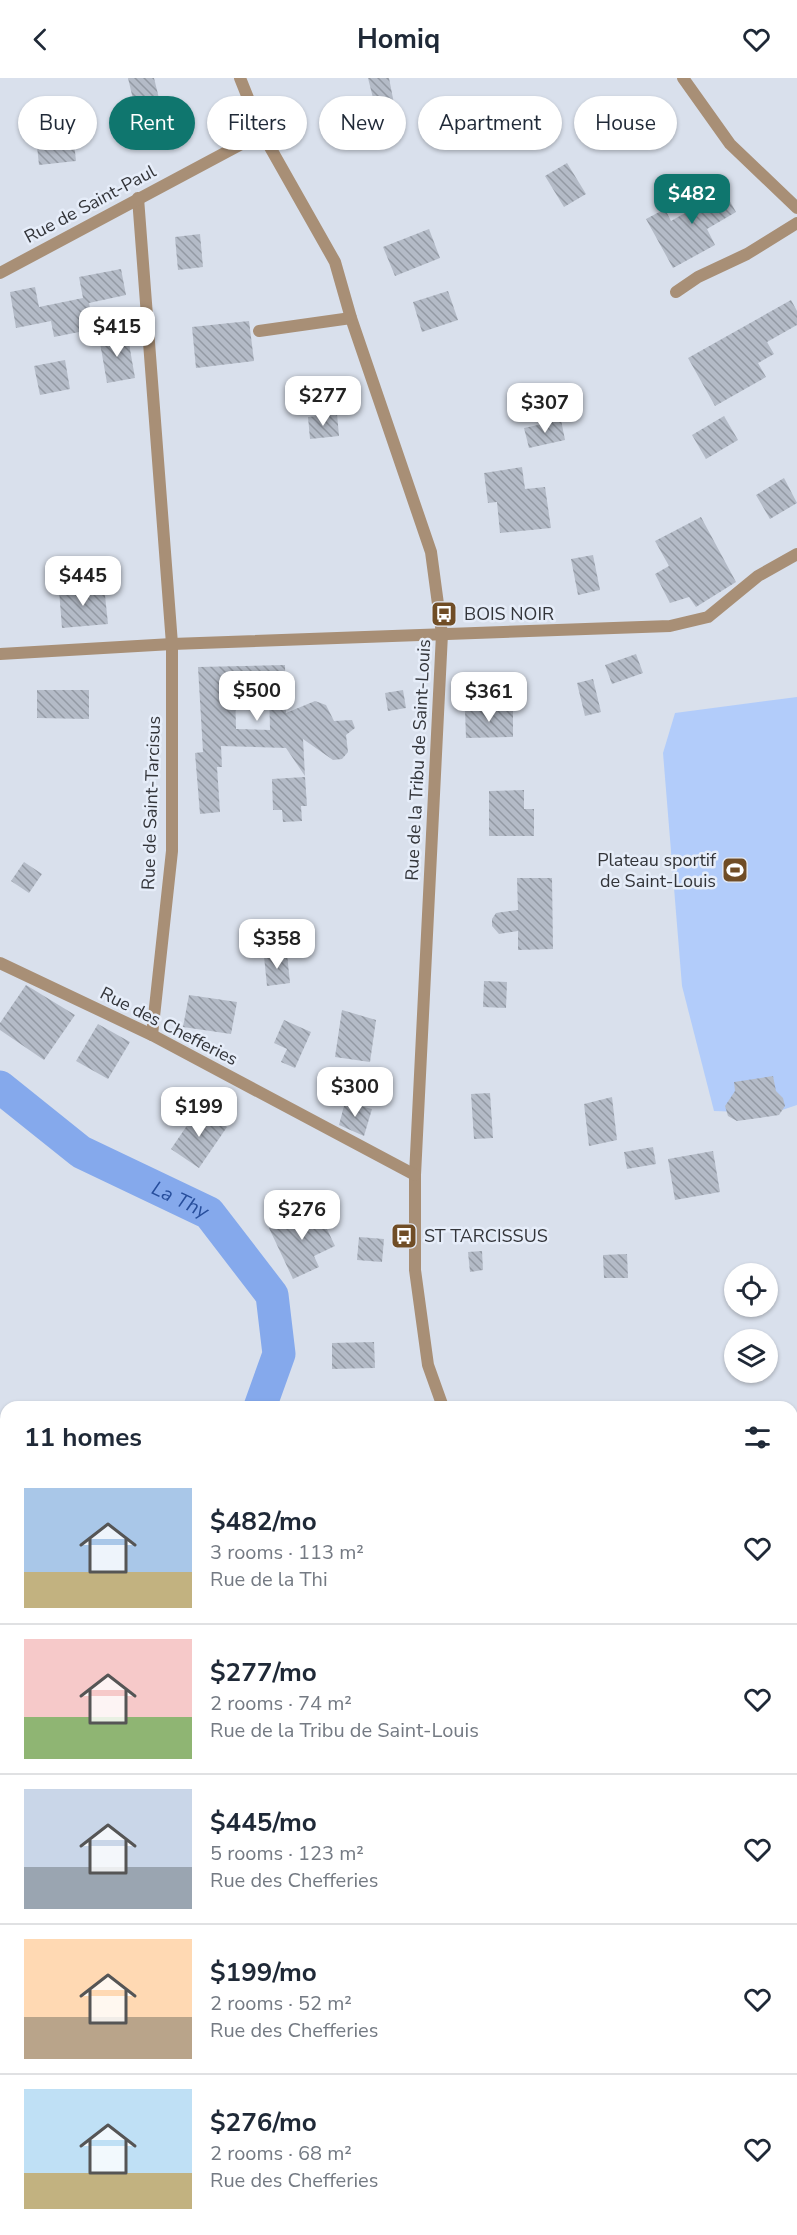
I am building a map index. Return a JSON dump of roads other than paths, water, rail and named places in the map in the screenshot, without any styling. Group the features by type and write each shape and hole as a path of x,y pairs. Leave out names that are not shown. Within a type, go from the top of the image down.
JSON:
{"street":[{"name":"Rue de la Tribu de Saint-Louis","path":"240,78 247,96"},
{"path":"683,78 730,144 797,208"},
{"name":"Rue de Saint-Paul","path":"0,273 230,150"},
{"name":"Rue de la Tribu de Saint-Louis","path":"272,150 335,262 351,318 431,552 442,634 416,1175 415,1270 428,1365 441,1401"},
{"name":"Rue de Saint-Tarcisus","path":"138,198 172,644 172,851 152,1035"},
{"path":"676,292 698,277 747,254 797,223"},
{"path":"259,331 351,318"},
{"path":"0,654 172,644 670,626 708,617 758,576 797,554"},
{"name":"Rue des Chefferies","path":"0,963 152,1035 416,1175"}],"waterway":[{"name":"La Thy","path":"0,1087 81,1152 209,1213 272,1295 279,1354 262,1401"}],"place":[{"name":"BOIS NOIR","path":"444,614"},
{"name":"Plateau sportif de Saint-Louis","path":"735,870"},
{"name":"ST TARCISSUS","path":"404,1236"}]}
